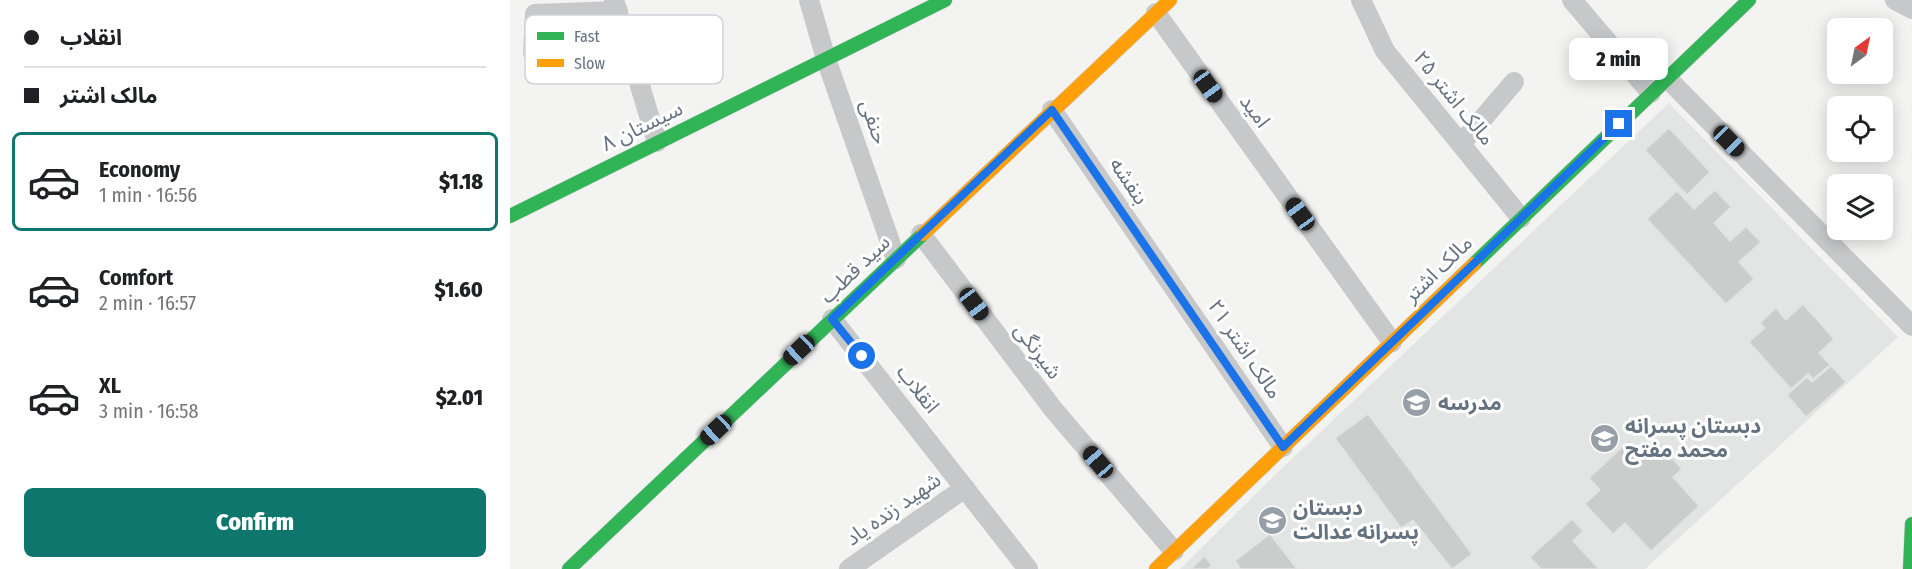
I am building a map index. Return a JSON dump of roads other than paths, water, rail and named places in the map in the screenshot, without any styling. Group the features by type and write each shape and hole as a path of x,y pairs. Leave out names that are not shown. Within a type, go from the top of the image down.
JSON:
{"street":[{"name":"حنفی","path":"808,0 826,59 896,259"},
{"name":"سیستان ۸","path":"510,216 945,0"},
{"name":"مالک اشتر ۲۵","path":"1362,0 1385,51 1521,218"},
{"path":"1572,0 1651,93"},
{"name":"مالک اشتر","path":"1156,569 1749,0"},
{"path":"1895,0 1912,9"},
{"path":"535,15 616,6"},
{"name":"سید قطب","path":"569,569 1163,7"},
{"name":"امید","path":"1163,7 1274,177 1392,342"},
{"path":"1667,78 1912,326"},
{"path":"1461,144 1514,82"},
{"path":"640,84 657,142"},
{"name":"بنفشه","path":"1052,110 1167,278"},
{"name":"شیرنگی","path":"921,234 1053,409 1174,551"},
{"name":"مالک اشتر ۲۱","path":"1167,278 1283,447"},
{"name":"انقلاب","path":"832,319 1028,569"},
{"name":"شهید زنده یاد","path":"849,569 965,488"},
{"path":"1910,569 1912,524"}],"place":[{"name":"مدرسه","path":"1417,403"},
{"name":"دبستان پسرانه محمد مفتح","path":"1604,438"},
{"name":"دبستان پسرانه عدالت","path":"1272,520"}]}
